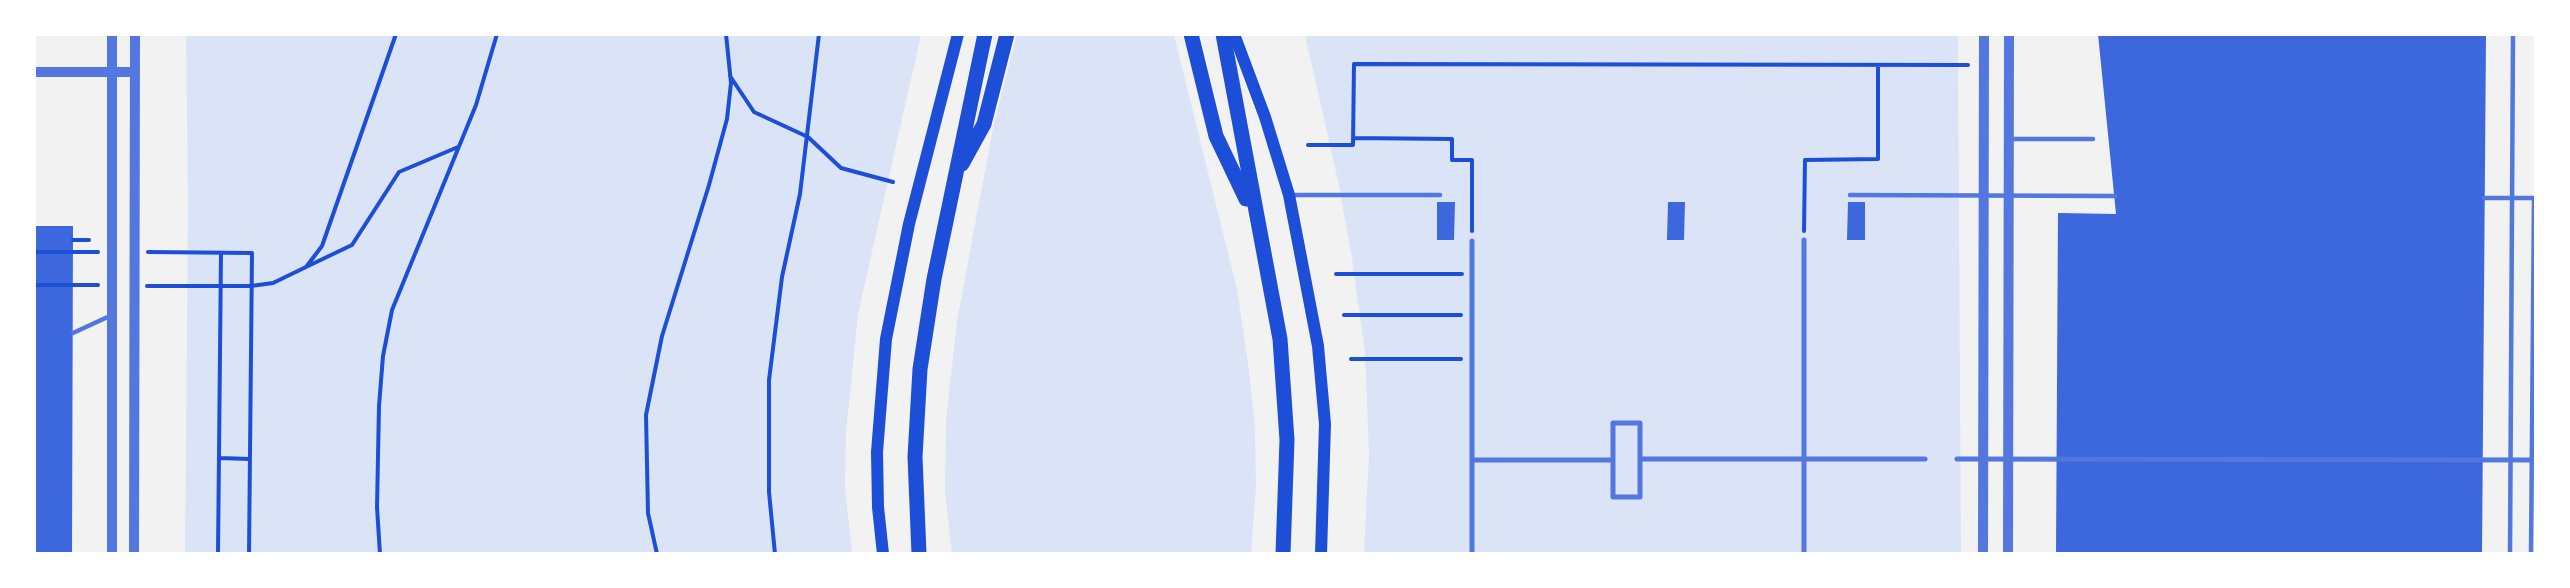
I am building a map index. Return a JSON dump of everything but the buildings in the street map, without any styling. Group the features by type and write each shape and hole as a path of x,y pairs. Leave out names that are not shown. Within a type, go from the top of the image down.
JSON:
{"main road":[{"path":"883,554 878,507 877,452 886,339 909,224 958,34"},
{"path":"919,554 915,457 920,369 934,279 985,34"},
{"path":"957,173 984,124 1007,34"},
{"path":"1191,34 1216,136 1256,218"},
{"path":"1223,34 1256,218 1270,282 1286,390 1287,481 1283,554"},
{"path":"1234,34 1258,97 1289,195 1310,297 1322,384 1325,468 1321,554"}],"street":[{"path":"112,34 112,554"},
{"path":"134,554 135,34"},
{"path":"1983,554 1984,34"},
{"path":"2008,554 2009,34"},
{"path":"34,72 134,72"},
{"path":"1804,240 1804,554"},
{"path":"1472,241 1473,554"},
{"path":"1613,423 1640,423 1640,459 1640,497 1613,497 1613,423"},
{"path":"1640,459 1925,459"},
{"path":"1957,459 2533,460"},
{"path":"1472,460 1613,460"}],"lane":[{"path":"2510,554 2512,34"},
{"path":"2009,139 2093,140"},
{"path":"1289,195 1440,195"},
{"path":"1850,195 2115,196"},
{"path":"2484,198 2535,198 2531,554"},
{"path":"73,333 112,315"}],"path":[{"path":"306,267 322,246 396,34"},
{"path":"380,554 377,507 379,406 383,356 390,321 412,255 476,105 497,34"},
{"path":"657,554 648,513 646,415 665,325 727,119 730,75 726,34"},
{"path":"775,554 769,492 769,380 782,278 800,194 819,34"},
{"path":"1308,145 1353,146 1354,64 1968,65"},
{"path":"1804,240 1805,159 1878,159 1878,65"},
{"path":"730,75 754,112 808,137 841,168 893,182"},
{"path":"1354,138 1452,139 1452,159 1472,160 1472,241"},
{"path":"187,286 251,286 273,283 352,246 399,172 458,147"},
{"path":"73,240 89,240"},
{"path":"34,252 73,252"},
{"path":"187,252 252,253 249,554"},
{"path":"218,554 221,253"},
{"path":"1336,274 1472,274"},
{"path":"34,285 73,285"},
{"path":"1344,315 1472,315"},
{"path":"1351,359 1472,359"},
{"path":"219,459 250,459"}],"shaded area":[{"path":"1017,34 1174,35 1237,289 1255,426 1256,487 1251,553 952,553 945,492 946,420 957,321 993,128"},
{"path":"186,35 921,35 858,314 846,433 845,487 852,553 185,554 188,203"},
{"path":"1305,35 1958,35 1961,553 1364,553 1369,454 1365,353 1338,181"}]}
